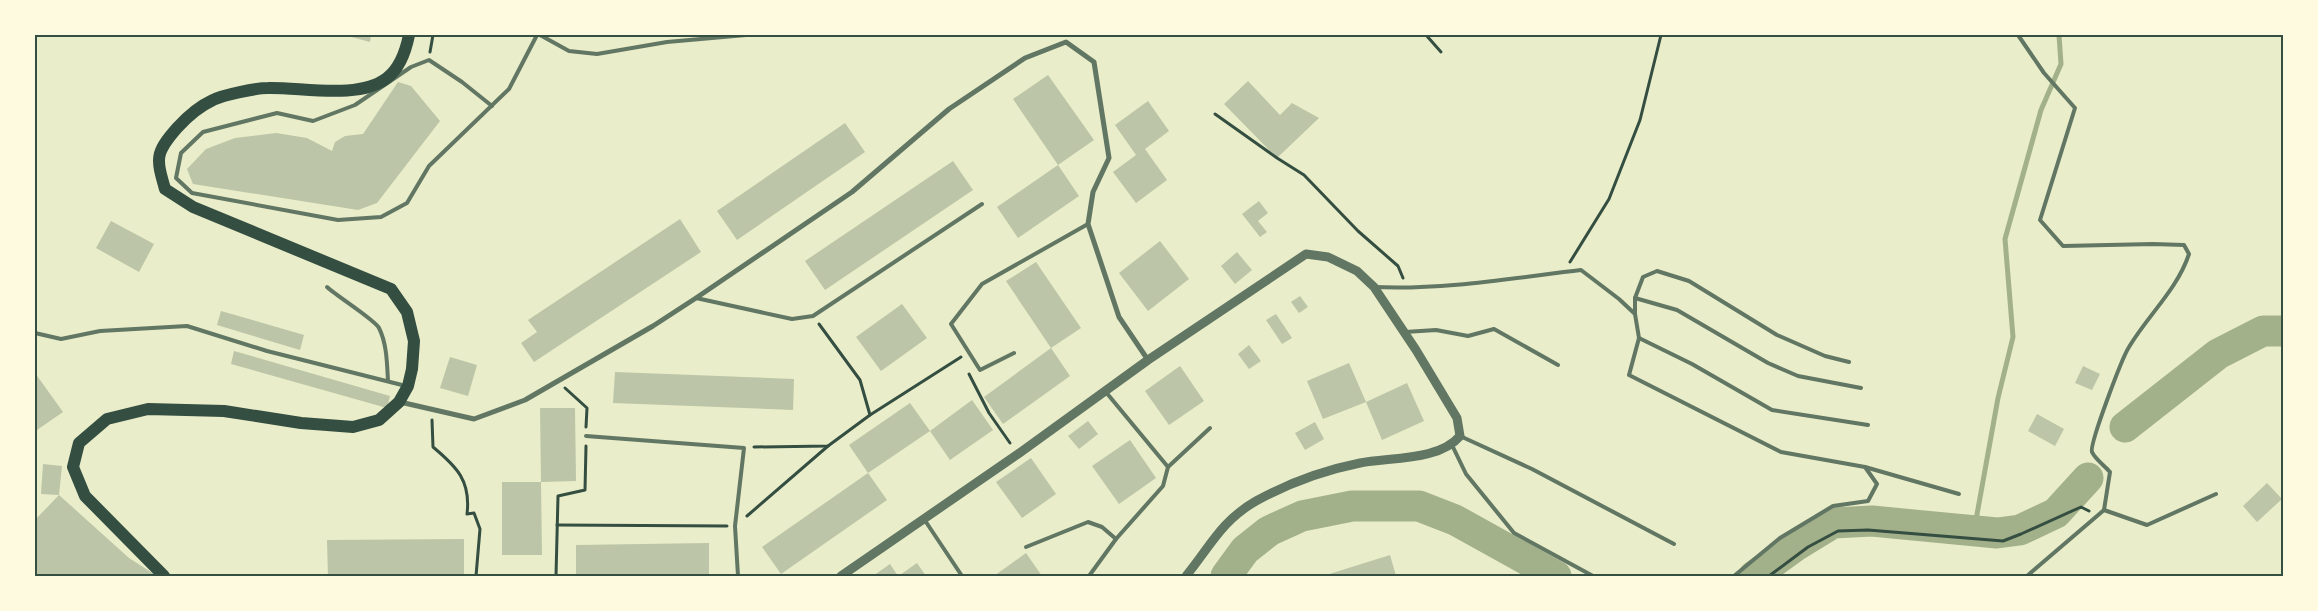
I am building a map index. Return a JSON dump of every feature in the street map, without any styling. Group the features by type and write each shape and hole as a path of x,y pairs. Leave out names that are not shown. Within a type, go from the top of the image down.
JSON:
{"main road":[{"path":"164,576 85,496 73,467 79,443 107,419 148,409 214,411 301,423 353,427 379,420 399,402 408,386 414,341 407,312 391,289 192,207 165,189 157,164 162,145 183,122 213,100 267,88 324,92 360,89 387,78 405,54 409,35"}],"street":[{"path":"399,402 474,419 524,400 653,326 696,298 852,192 949,109 1025,58 1066,42 1094,62 1109,158 1093,192 1088,224 1119,317 1148,360"},
{"path":"841,576 1018,454 1148,360 1306,254 1328,257 1357,271 1374,287 1405,332 1457,418 1460,436 1452,445 1439,452 1359,463 1277,491 1234,517 1210,542 1186,576"}],"lane":[{"path":"492,106 462,82 429,60 411,67 355,105 313,121 277,112 203,132 181,153 176,178 192,194 338,220 381,217 407,203 429,166 492,106 509,89 539,35 569,51 597,54 667,42 746,35"},
{"path":"2018,35 2044,73 2075,108 2040,220 2063,246 2184,245 2189,254 2183,273 2128,348 2091,447 2092,453 2110,472 2104,510 2027,576"},
{"path":"696,298 792,319 813,316 982,204"},
{"path":"1014,353 980,370 952,324 982,284 1088,224"},
{"path":"1374,287 1406,288 1581,270 1619,299 1635,314"},
{"path":"1849,362 1825,356 1776,335 1689,281 1657,271 1643,277 1636,298 1635,314 1640,338 1629,374 1781,452 1865,467 1960,494"},
{"path":"327,287 338,298 379,326 386,348 388,381"},
{"path":"1636,298 1676,310 1768,362 1798,376 1861,388"},
{"path":"35,333 61,339 100,331 187,326 267,351 408,386"},
{"path":"1405,332 1436,330 1468,336 1494,329 1558,365"},
{"path":"1640,338 1692,364 1772,410 1868,425"},
{"path":"1105,391 1168,467"},
{"path":"1089,576 1116,539 1163,486 1168,467 1210,428"},
{"path":"586,436 744,448 735,526 738,576"},
{"path":"1460,436 1532,469 1674,544"},
{"path":"1452,445 1466,474 1514,533 1593,576"},
{"path":"1734,576 1780,538 1833,506 1868,500 1877,484 1865,467"},
{"path":"2104,510 2147,525 2216,494"},
{"path":"924,519 962,576"},
{"path":"1026,547 1088,522 1102,527 1116,539"}],"path":[{"path":"429,60 432,35"},
{"path":"1426,35 1441,52"},
{"path":"1564,272 1609,199 1640,120 1661,35"},
{"path":"1215,114 1276,158 1304,175 1358,231 1398,266 1406,288"},
{"path":"813,316 860,380 870,414"},
{"path":"557,525 735,526 828,446 870,414 960,356 964,363"},
{"path":"967,370 989,413 1018,454"},
{"path":"556,576 558,496 585,490 587,408 557,381"},
{"path":"434,435 433,447 450,462 466,483 469,499 467,514 474,513 480,529 476,576"},
{"path":"744,448 828,446"},
{"path":"1769,576 1808,547 1838,531 1868,530 2002,541 2081,507 2098,515"}],"building":[{"path":"344,35 371,35 370,42"},
{"path":"1048,75 1094,140 1058,165 1013,99"},
{"path":"1248,81 1280,115 1292,103 1319,118 1277,158 1224,104"},
{"path":"398,82 411,86 440,121 377,203 358,210 193,184 187,169 206,149 235,138 276,133 307,138 332,151 335,142 345,136 363,134"},
{"path":"1148,101 1169,131 1145,149 1167,180 1136,203 1113,172 1136,155 1115,125"},
{"path":"845,123 865,152 737,240 717,211"},
{"path":"953,161 973,190 825,290 805,261"},
{"path":"1058,165 1079,196 1018,238 997,207"},
{"path":"1259,201 1268,213 1258,221 1267,232 1260,237 1242,214"},
{"path":"680,219 701,252 534,362 521,343 537,332 528,320"},
{"path":"111,221 154,244 139,272 96,248"},
{"path":"1160,241 1189,279 1148,311 1119,273"},
{"path":"1237,252 1252,270 1235,284 1221,266"},
{"path":"1036,262 1081,328 1051,348 1006,281"},
{"path":"1300,296 1308,307 1299,313 1291,302"},
{"path":"902,304 927,338 881,371 856,337"},
{"path":"221,311 304,335 300,350 217,325"},
{"path":"1276,314 1292,338 1282,344 1266,320"},
{"path":"1249,345 1261,361 1249,369 1238,354"},
{"path":"1051,348 1070,376 1003,424 984,397"},
{"path":"234,351 390,396 387,408 231,364"},
{"path":"450,357 477,365 468,396 440,388"},
{"path":"1349,363 1366,402 1323,419 1307,381"},
{"path":"1180,366 1204,401 1169,425 1145,391"},
{"path":"2083,366 2100,374 2092,390 2075,383"},
{"path":"615,372 794,379 793,410 613,403"},
{"path":"35,373 63,412 37,430 35,427"},
{"path":"1407,383 1424,421 1382,440 1366,402"},
{"path":"972,400 993,430 950,460 930,431"},
{"path":"910,403 930,431 868,473 849,445"},
{"path":"540,408 575,408 576,481 541,482"},
{"path":"2037,414 2064,429 2055,446 2028,431"},
{"path":"1088,421 1098,434 1079,449 1068,436"},
{"path":"1315,422 1324,439 1305,450 1295,433"},
{"path":"1130,440 1156,478 1119,504 1092,466"},
{"path":"1031,458 1056,494 1022,518 996,482"},
{"path":"43,464 62,466 59,495 41,494"},
{"path":"868,473 887,500 781,574 762,547"},
{"path":"502,482 541,482 542,555 502,555"},
{"path":"2267,483 2282,499 2257,522 2243,506"},
{"path":"59,495 129,558 157,576 35,576 35,520"},
{"path":"464,539 464,576 328,576 327,540"},
{"path":"709,543 709,576 576,576 576,545"},
{"path":"1026,553 1042,576 994,576"},
{"path":"1390,555 1396,576 1323,576"},
{"path":"917,563 926,576 900,575"},
{"path":"890,564 898,576 873,576"}],"waterway":[{"path":"1974,531 1998,398 2013,337 2005,239 2041,110 2061,64 2059,35"},
{"path":"2125,427 2218,354 2263,331 2283,331"},
{"path":"1754,576 1797,545 1833,523 1872,521 1997,533 2020,530 2056,513 2088,478"},
{"path":"1226,576 1245,550 1269,531 1302,516 1352,506 1419,506 1455,520 1556,576"}]}
